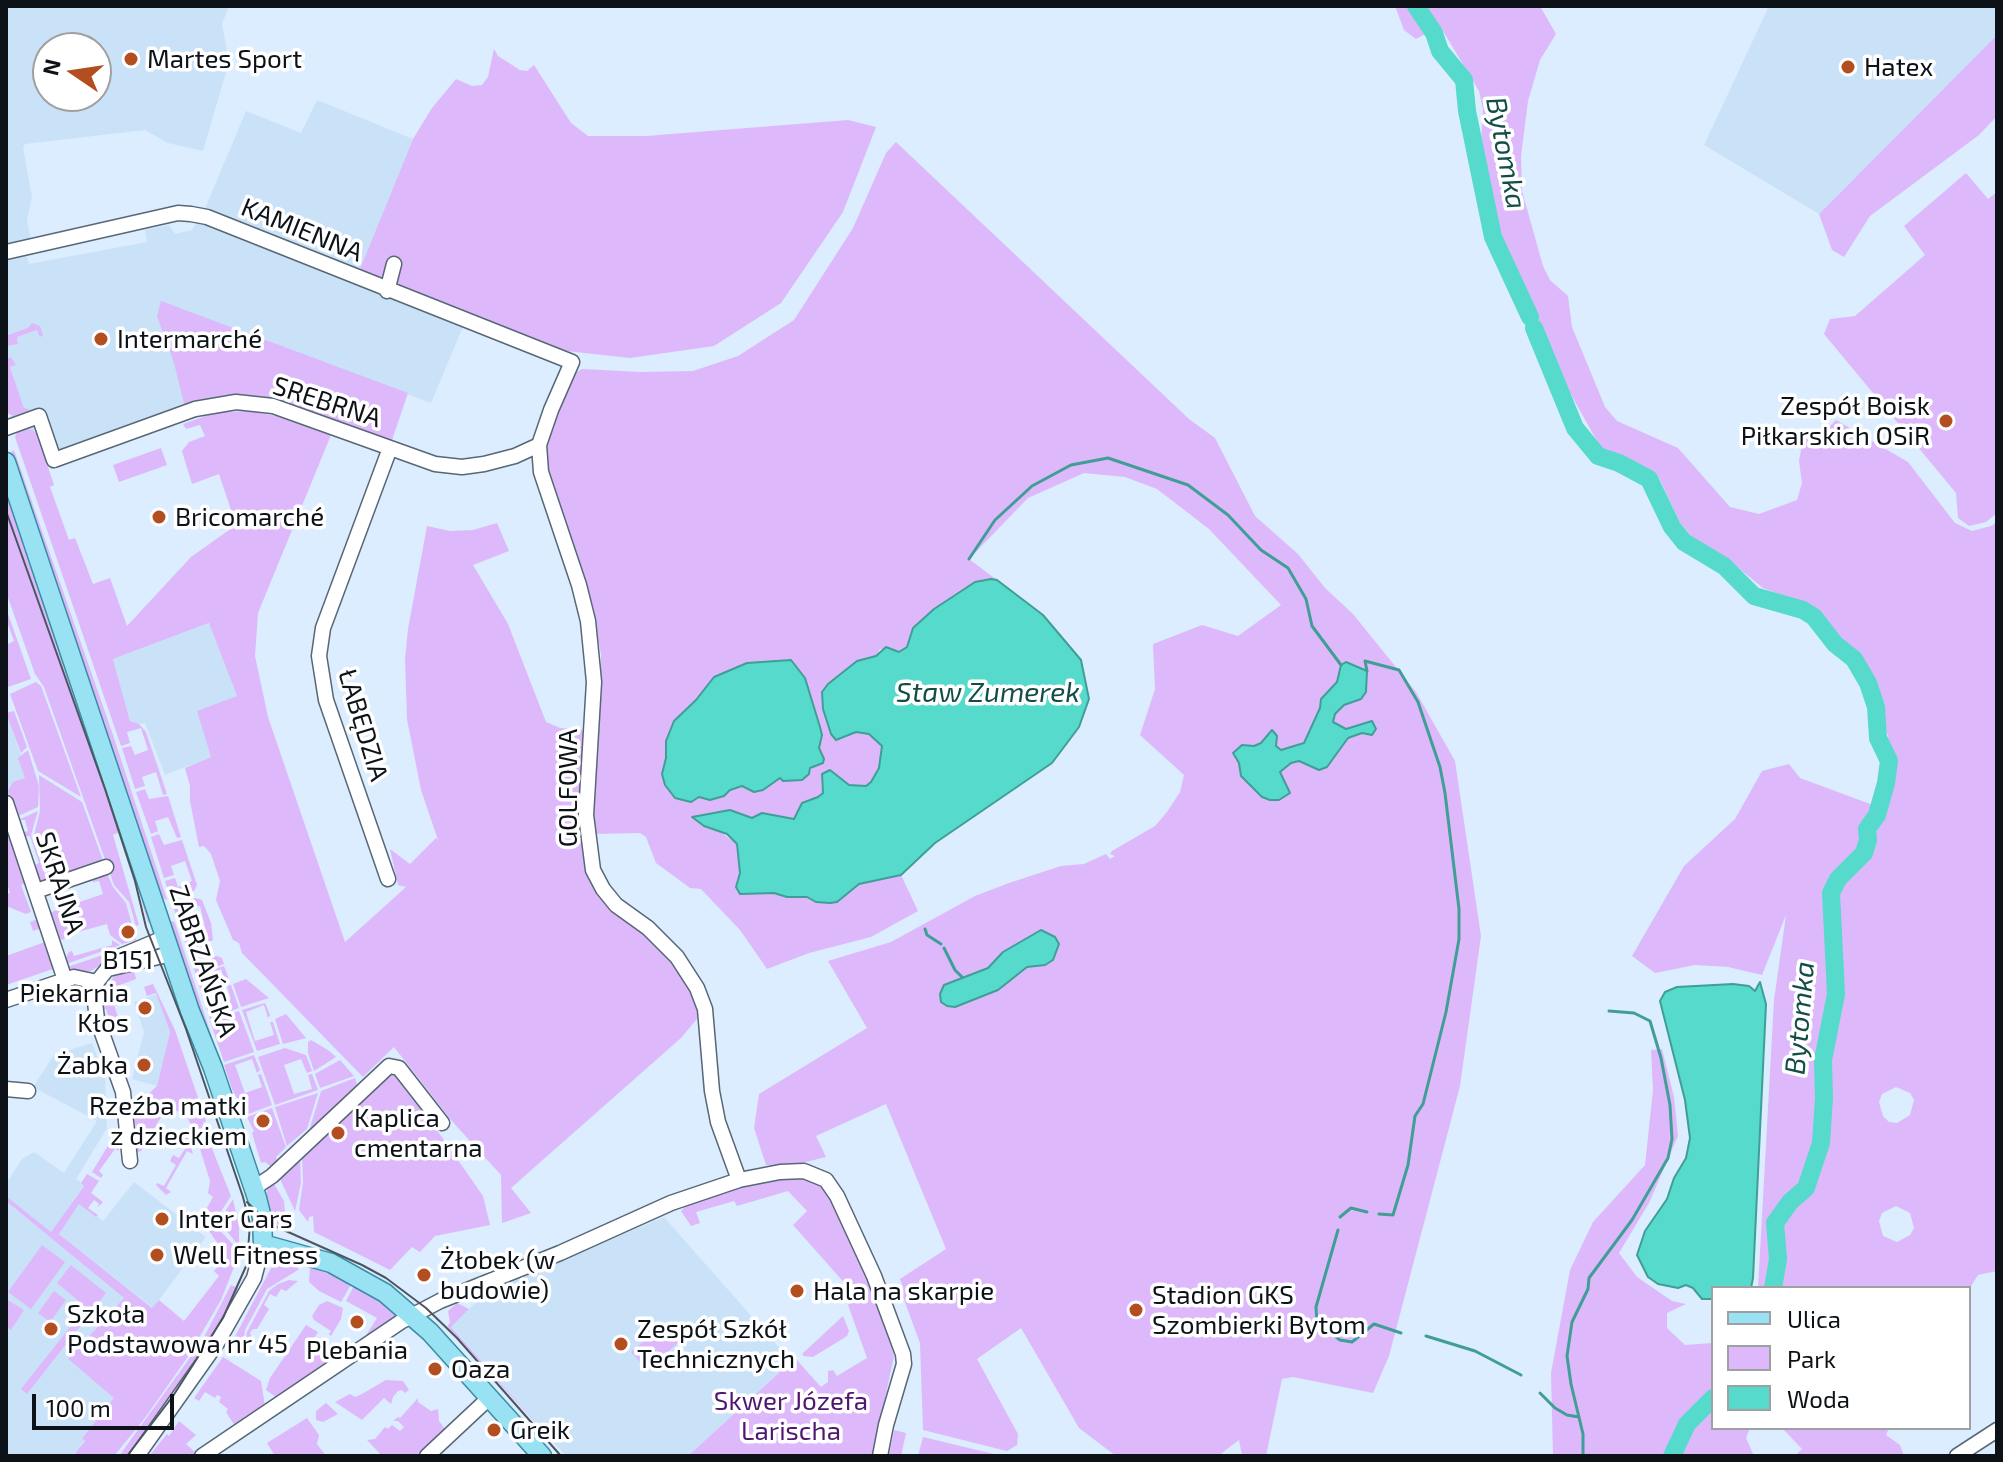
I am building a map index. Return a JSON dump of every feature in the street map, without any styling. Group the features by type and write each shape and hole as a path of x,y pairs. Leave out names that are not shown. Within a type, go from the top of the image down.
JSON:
{"main road":[{"name":"ZABRZAŃSKA","path":"6,462 168,945 254,1188 262,1218 263,1244"},
{"path":"263,1244 342,1267 385,1293 413,1316 542,1456"}],"street":[{"name":"KAMIENNA","path":"6,252 178,213 207,217 572,362"},
{"path":"387,291 394,264"},
{"name":"GOLFOWA","path":"572,362 539,445 541,472 579,585 590,633 594,682 586,815 593,870 616,905 648,928 677,957 697,988 705,1009 712,1091 718,1122 739,1180"},
{"name":"SREBRNA","path":"6,428 39,416 54,460 187,412 236,402 273,406 435,464 462,467 515,456 539,445"},
{"name":"ŁABĘDZIA","path":"388,879 326,700 319,656 323,628 390,448"},
{"name":"SKRAJNA","path":"6,803 65,980"},
{"path":"36,891 106,867"},
{"path":"130,1161 123,1092 97,1019 96,988 116,958 168,945"},
{"path":"6,1000 65,980 75,987 96,988"},
{"path":"254,1188 272,1176 389,1066 399,1068 442,1123"},
{"path":"6,1089 28,1091"},
{"path":"202,1456 413,1316 465,1289 560,1253 671,1203 739,1180 804,1171 826,1180 837,1196 874,1276 903,1354 904,1364 880,1456"},
{"name":"ZABRZAŃSKA","path":"137,1456 217,1343 254,1278 263,1244"},
{"path":"427,1456 489,1398"},
{"path":"1957,1456 1997,1430"}],"shaded area":[{"path":"6,6 229,6 222,24 229,62 203,151 168,143 145,130 25,144 23,148 32,197 27,220 31,240 6,246"},
{"path":"1769,6 1997,6 1997,35 1819,214 1704,145"},
{"path":"317,100 413,139 356,280 465,322 431,403 161,302 185,408 45,458 37,434 27,429 17,432 11,416 24,408 10,367 11,357 6,359 6,344 18,344 17,337 37,330 39,326 6,338 6,258 26,254 29,264 147,242 145,230 169,225 175,234 192,230 204,211 246,111 301,133"},
{"path":"210,623 237,696 211,757 165,775 145,723 130,721 113,659"},
{"path":"6,712 35,790 6,800"},
{"path":"157,994 170,1032 157,1086 132,1079 144,1032 134,1002"},
{"path":"92,1043 105,1077 107,1128 76,1179 84,1185 51,1233 6,1196 6,1184 22,1159 34,1152 64,1173 97,1121 33,1087 54,1055"},
{"path":"134,1182 206,1237 153,1308 59,1234 79,1203 103,1221"},
{"name":"Szkoła Podstawowa nr 45","path":"6,1201 124,1298 68,1359 115,1398 82,1437 85,1440 72,1456 6,1456"},
{"name":"Zespół Szkół Technicznych","path":"664,1217 791,1361 688,1456 566,1456 451,1326 486,1293"}],"green space":[{"path":"1395,6 1540,6 1556,34 1540,60 1528,101 1521,156 1522,191 1543,266 1550,280 1568,296 1572,327 1605,407 1617,421 1678,448 1730,507 1759,514 1797,500 1802,483 1799,461 1802,445 1810,434 1826,430 1836,420 1908,462 1955,523 1972,531 1997,522 1997,1271 1978,1275 1971,1286 1758,1286 1774,1000 1786,915 1762,975 1728,967 1695,965 1655,973 1632,956 1684,866 1735,819 1762,771 1789,764 1800,778 1873,805 1861,851 1834,877 1827,901 1831,993 1823,1043 1817,1059 1820,1118 1828,1120 1825,1060 1840,984 1834,893 1840,880 1867,854 1871,827 1890,789 1892,772 1888,736 1864,661 1844,643 1815,608 1763,588 1725,557 1694,540 1679,521 1659,478 1625,457 1603,452 1563,380 1498,235 1481,141 1483,109 1479,91 1440,26 1416,39 1404,30","holes":["1896,1087 1910,1093 1914,1100 1910,1115 1897,1123 1889,1122 1883,1116 1879,1102 1882,1094","1896,1206 1910,1213 1914,1228 1910,1235 1897,1242 1883,1236 1879,1221 1882,1213"]},
{"path":"1997,35 1997,116 1979,135 1870,216 1844,257 1832,250 1819,214"},
{"path":"494,49 498,56 520,70 527,71 534,65 571,123 588,136 646,136 848,120 876,127 843,212 781,303 714,346 630,358 548,349 358,274 413,139 432,108 456,79 472,86 482,85 488,77"},
{"path":"896,142 1189,419 1215,438 1255,516 1298,554 1325,588 1353,614 1416,692 1455,761 1481,936 1460,1086 1389,1356 1373,1393 1293,1377 1282,1379 1266,1456 1242,1456 1239,1440 1218,1456 1116,1456 1079,1428 1021,1328 977,1359 1018,1434 1017,1445 1007,1451 923,1430 920,1343 900,1289 903,1287 900,1279 946,1249 886,1104 816,1136 826,1157 782,1168 766,1165 754,1128 759,1094 867,1028 828,961 891,942 975,896 1009,883 1061,866 1084,864 1106,854 1110,859 1115,856 1110,854 1112,851 1155,826 1167,812 1180,792 1184,775 1140,735 1155,689 1153,644 1202,625 1238,636 1281,605 1209,529 1157,489 1125,477 1084,473 1028,498 969,559 997,580 975,582 952,596 913,628 907,647 899,652 880,649 876,656 857,661 828,684 823,709 831,734 842,739 856,732 869,734 882,746 879,768 871,782 866,786 849,785 835,773 821,783 823,792 818,797 802,803 794,819 786,820 769,813 752,818 730,810 697,815 737,844 740,873 736,887 743,895 774,893 830,903 837,902 859,884 901,875 918,911 871,937 809,953 767,969 740,930 701,889 690,888 656,863 646,837 640,833 592,834 601,654 588,588 546,470 548,432 575,373 582,369 693,371 738,356 794,320 853,228 886,153","holes":["798,668 805,678 822,735 814,766 802,780 780,778 763,790 754,792 742,786 711,800 699,797 691,802 675,798 662,774 666,758 696,700 714,677"]},
{"name":"Zespół Boisk Piłkarskich OSiR","path":"1966,173 1988,199 1997,192 1997,513 1986,522 1969,526 1958,518 1956,493 1824,334 1830,319 1855,316 1925,255 1904,226"},
{"path":"161,301 408,393 391,443 274,402 185,408 174,363 157,316"},
{"path":"32,323 40,326 43,335 40,337 37,330 17,337 18,344 7,346 8,335 28,328"},
{"path":"11,357 16,365 10,367 24,408 29,409 13,416 6,412 6,359"},
{"path":"249,411 276,416 331,435 258,613 255,656 268,717 345,942 406,887 398,885 390,849 410,864 436,838 438,840 421,790 407,719 405,659 408,629 427,526 450,531 473,530 497,523 509,551 473,565 508,624 546,722 560,728 585,730 582,838 587,864 688,980 702,1013 681,1038 511,1188 531,1213 502,1223 501,1175 451,1120 394,1047 363,1077 242,953 239,943 233,940 216,900 220,881 211,854 204,846 199,847 185,768 211,757 197,711 237,696 209,623 113,659 130,721 139,724 146,732 167,794 163,795 156,772 142,777 145,786 135,789 122,748 131,746 135,755 148,750 141,728 127,732 130,743 121,746 15,437 17,432 27,429 37,434 54,485 50,487 69,540 75,538 93,584 110,578 127,626 191,557 236,525 219,474 192,484 182,451 189,442 205,436 200,425 186,429 183,424 217,412"},
{"path":"161,448 167,465 119,482 113,465"},
{"path":"14,450 167,900 160,897 32,517 11,452"},
{"path":"6,498 11,499 129,848 148,923 121,831 113,835 139,925 136,926 129,902 114,885 44,687 35,674 6,592"},
{"path":"6,608 31,679 8,687 6,645 14,641 6,619"},
{"path":"36,682 41,686 81,797 38,771 10,694"},
{"path":"14,711 27,747 21,753 6,713"},
{"path":"28,750 39,786 38,807 16,817 8,791 13,782 25,778 18,758"},
{"path":"39,775 82,802 105,866 50,882 34,835 40,811"},
{"path":"145,789 149,799 168,796 181,837 177,838 168,817 155,821 158,831 151,834 136,792"},
{"path":"38,811 31,835 48,883 40,885 33,866 39,863 30,836 23,837 22,833 28,831 25,820 18,820"},
{"path":"6,824 28,882 21,885 31,912 26,914 6,906 6,894 10,893 6,880"},
{"path":"159,834 164,845 182,840 197,885 194,891 171,899 165,881 175,878 178,887 192,881 185,861 171,866 174,875 164,878 151,837"},
{"path":"106,871 113,887 126,903 136,940 122,944 110,935 107,924 60,939 51,912 103,894 99,881 93,882 91,876"},
{"path":"196,898 202,900 211,923 213,940 195,948 199,961 217,956 222,958 224,964 196,975 180,926 189,922 192,931 205,927 200,906 186,909 188,918 178,921 173,906"},
{"path":"30,922 39,922 55,964 53,969 6,985 6,956 45,942 41,928 33,931"},
{"path":"168,923 175,923 220,1062"},
{"path":"112,940 120,945 66,964 69,952 72,951 74,956 112,945"},
{"path":"130,946 91,971 74,973 67,967"},
{"path":"224,966 230,982 226,984 221,969 204,976 213,1005 231,999 227,986 231,985 239,1008 210,1019 196,976"},
{"path":"133,967 136,979 109,989 118,1017 109,1017 103,1000 108,984 116,974"},
{"path":"246,979 269,998 241,1007 233,984"},
{"path":"153,984 175,1030 206,1121 203,1123 205,1130 197,1132 199,1146 186,1113 172,1110 161,1117 141,1151 137,1152 133,1103 157,1086 170,1032 156,993 147,996 144,987"},
{"path":"265,1003 270,1015 268,1018 264,1005 246,1012 255,1041 274,1035 270,1022 273,1022 280,1044 257,1051 242,1010"},
{"path":"239,1011 254,1052 224,1062 210,1021"},
{"path":"286,1014 306,1038 283,1044 275,1019"},
{"path":"311,1040 336,1057 314,1071 308,1053 308,1042"},
{"path":"285,1048 306,1055 312,1071 307,1073 301,1059 284,1065 294,1094 312,1089 308,1075 312,1074 318,1090 275,1105 258,1057"},
{"path":"1662,1049 1674,1097 1678,1136 1649,1203 1619,1253 1637,1277 1672,1301 1686,1304 1667,1313 1667,1328 1685,1345 1711,1343 1711,1430 1749,1430 1746,1438 1754,1456 1553,1456 1551,1373 1570,1270 1593,1222 1645,1165 1653,1090 1651,1050"},
{"path":"254,1055 260,1070 257,1073 252,1059 235,1065 245,1093 262,1087 258,1075 261,1074 272,1105 246,1115 224,1065"},
{"path":"340,1060 354,1076 320,1088 315,1074"},
{"path":"390,1070 483,1196 490,1225 435,1236 420,1252 412,1247 390,1270 314,1232 313,1216 309,1217 308,1222 299,1210 303,1183 302,1156"},
{"path":"355,1078 358,1088 309,1131 321,1091"},
{"path":"318,1093 307,1129 287,1146 275,1107"},
{"path":"272,1108 286,1147 276,1157 278,1161 274,1169 265,1162 261,1163 254,1131 247,1117"},
{"path":"120,1126 119,1151 115,1149 99,1171 103,1175 101,1178 92,1172"},
{"path":"188,1138 193,1154 187,1151 166,1188 171,1192 166,1195 156,1185 164,1186 176,1165 170,1161 173,1155 179,1158 188,1144 182,1140"},
{"path":"211,1146 231,1196 220,1213 205,1226 200,1220 213,1197 208,1193 210,1181 200,1149"},
{"path":"300,1158 301,1183 295,1211 280,1179"},
{"path":"87,1174 99,1181 91,1193 103,1202 98,1207 94,1200 88,1208 98,1215 96,1217 79,1204 59,1234 152,1308 159,1300 184,1321 219,1276 214,1271 224,1252 209,1231 215,1225 238,1250 221,1300 189,1355 114,1456 79,1456 75,1453 85,1441 82,1438 114,1398 68,1359 124,1298 6,1201 6,1196 51,1232 84,1186 81,1183"},
{"name":"Skwer Józefa Larischa","path":"778,1176 803,1176 818,1181 834,1202 878,1302 894,1356 873,1456 688,1456 795,1358 821,1387 828,1382 828,1371 833,1370 837,1376 867,1358 848,1305 856,1296 793,1225 807,1211 788,1191 737,1206 734,1201 696,1212 700,1223 691,1226 681,1211 689,1203"},
{"path":"273,1182 284,1201 286,1222 291,1232 275,1225 266,1196"},
{"path":"233,1199 239,1227 239,1246 225,1229 226,1210"},
{"path":"42,1245 65,1262 31,1309 8,1292"},
{"path":"287,1261 301,1263 298,1270 267,1289 245,1330 243,1347 236,1349 230,1346 271,1268"},
{"path":"71,1265 106,1293 27,1394 21,1389 86,1307 57,1283"},
{"path":"310,1266 352,1283 341,1302 309,1282"},
{"path":"247,1273 241,1290 221,1326 155,1424 130,1456 119,1456 202,1341 231,1285 240,1289"},
{"path":"289,1280 298,1281 286,1291 281,1289 276,1297 270,1294 264,1305 269,1309 257,1329 250,1333 253,1340 245,1341 269,1291"},
{"path":"355,1284 398,1314 397,1318 363,1340 377,1318 346,1301"},
{"path":"54,1291 66,1300 50,1322 38,1313"},
{"path":"6,1299 24,1310 11,1330 6,1327"},
{"path":"327,1301 343,1308 341,1319 331,1336 331,1331 312,1316 319,1305"},
{"path":"457,1303 469,1309 451,1327 566,1456 447,1326 450,1323 448,1311"},
{"path":"843,1316 849,1331 847,1336 813,1357 802,1354"},
{"path":"663,1324 679,1342 647,1370 631,1352"},
{"path":"306,1325 318,1332 311,1343 334,1360 277,1398 266,1390 270,1378"},
{"path":"223,1357 261,1381 265,1406 235,1426 226,1412 228,1409 219,1402 221,1397 217,1395 215,1398 205,1392 199,1401 194,1398"},
{"path":"386,1380 403,1381 409,1390 405,1393 398,1391 391,1404 384,1398 362,1420 335,1402 350,1394 355,1397 362,1394"},
{"path":"418,1398 418,1402 431,1411 438,1409 439,1421 445,1429 416,1456 382,1456 367,1440 375,1439 385,1427 388,1429 392,1425 400,1431 404,1427 393,1421 400,1418"},
{"path":"326,1403 338,1414 323,1422 316,1420 316,1411"},
{"path":"307,1418 319,1435 317,1444 326,1456 275,1456 267,1443"},
{"path":"179,1421 196,1435 186,1444 196,1453 192,1456 149,1456 167,1434 169,1436"},
{"path":"894,1430 906,1433 901,1456 889,1456"},
{"path":"1784,1430 1888,1430 1886,1435 1900,1445 1904,1456 1795,1456 1802,1449"},
{"path":"923,1437 1002,1456 918,1456"}],"water":[{"name":"Staw Zumerek","path":"997,580 1043,615 1081,660 1089,699 1079,727 1052,763 935,843 901,875 859,884 837,902 816,902 807,897 787,897 774,893 740,894 736,887 740,873 737,844 727,834 704,826 692,817 730,810 752,818 762,813 794,819 802,803 823,793 822,774 830,770 849,785 866,786 879,768 882,746 869,734 856,732 836,740 823,709 822,692 857,661 876,656 886,647 899,652 907,647 913,628 934,609 975,582"},
{"path":"791,660 805,678 822,735 819,748 823,763 810,768 809,774 802,780 783,781 780,778 763,790 754,792 742,786 710,800 699,797 691,802 675,798 665,785 662,774 666,741 674,721 714,677 747,663"},
{"path":"1346,662 1367,671 1366,692 1361,699 1344,705 1335,714 1333,722 1346,729 1372,721 1376,729 1372,735 1362,733 1348,738 1327,767 1319,770 1299,761 1291,763 1280,772 1290,793 1279,800 1262,797 1241,776 1233,753 1242,745 1261,743 1272,730 1277,736 1276,746 1281,750 1304,743 1321,699 1337,682 1341,665"},
{"path":"1041,930 1055,937 1059,944 1053,960 1045,965 1027,967 998,990 955,1007 941,1002 944,985 988,968 1003,952"},
{"path":"1760,982 1766,1004 1753,1278 1751,1286 1711,1286 1711,1299 1702,1299 1686,1285 1678,1288 1658,1284 1648,1277 1637,1255 1645,1231 1667,1199 1674,1178 1686,1158 1690,1138 1685,1100 1660,1001 1665,992 1677,987 1733,984 1749,986 1755,991"}],"waterway":[{"name":"Bytomka","path":"1416,6 1434,33 1440,51 1464,80 1467,111 1493,237 1530,317"},
{"name":"Bytomka","path":"1534,328 1575,428 1598,456 1649,479 1672,527 1684,542 1724,566 1754,596 1803,610 1814,617 1835,644 1854,659 1868,683 1876,707 1878,738 1889,761 1886,783 1877,815 1867,829 1864,853 1838,879 1831,893 1836,994 1823,1060 1821,1143 1806,1188 1790,1202 1775,1223 1778,1259 1773,1286"},
{"path":"969,559 995,520 1032,486 1071,465 1108,458 1188,485 1228,515 1261,550 1288,568 1306,599 1312,626 1341,665"},
{"path":"1367,671 1365,661 1399,670 1418,702 1440,767 1459,909 1459,939 1446,1012 1423,1104 1415,1116 1408,1165 1393,1215 1379,1214"},
{"path":"925,929 927,935 941,944"},
{"path":"944,948 962,977"},
{"path":"1583,1456 1583,1434 1567,1356 1572,1322 1588,1289 1589,1278 1632,1220 1668,1158 1672,1139 1670,1105 1650,1021 1634,1013 1609,1011"},
{"path":"1340,1217 1351,1208 1367,1212"},
{"path":"1338,1230 1316,1307 1317,1323 1340,1340 1352,1342 1374,1324 1401,1333"},
{"path":"1426,1336 1475,1351 1521,1375"},
{"path":"1540,1393 1555,1408 1579,1417"},
{"name":"Bytomka","path":"1672,1456 1687,1424 1711,1400"}],"tram line":[{"path":"6,511 105,789 135,881 146,927 186,1029 250,1224 247,1264 223,1318 173,1396 127,1456"},
{"path":"247,1202 268,1223 362,1265 386,1278 426,1308 457,1338 561,1456"}],"place":[{"name":"Martes Sport","path":"131,59"},
{"name":"Hatex","path":"1848,67"},
{"name":"Intermarché","path":"101,339"},
{"name":"Zespół Boisk Piłkarskich OSiR","path":"1946,421"},
{"name":"Bricomarché","path":"159,517"},
{"name":"B151","path":"128,932"},
{"name":"Piekarnia Kłos","path":"145,1008"},
{"name":"Żabka","path":"144,1065"},
{"name":"Rzeźba matki z dzieckiem","path":"263,1121"},
{"name":"Kaplica cmentarna","path":"338,1133"},
{"name":"Inter Cars","path":"162,1219"},
{"name":"Well Fitness","path":"157,1255"},
{"name":"Żłobek (w budowie)","path":"424,1275"},
{"name":"Hala na skarpie","path":"797,1291"},
{"name":"Stadion GKS Szombierki Bytom","path":"1136,1310"},
{"name":"Plebania","path":"357,1322"},
{"name":"Szkoła Podstawowa nr 45","path":"51,1329"},
{"name":"Zespół Szkół Technicznych","path":"621,1344"},
{"name":"Oaza","path":"435,1369"},
{"name":"Greik","path":"494,1430"}]}
